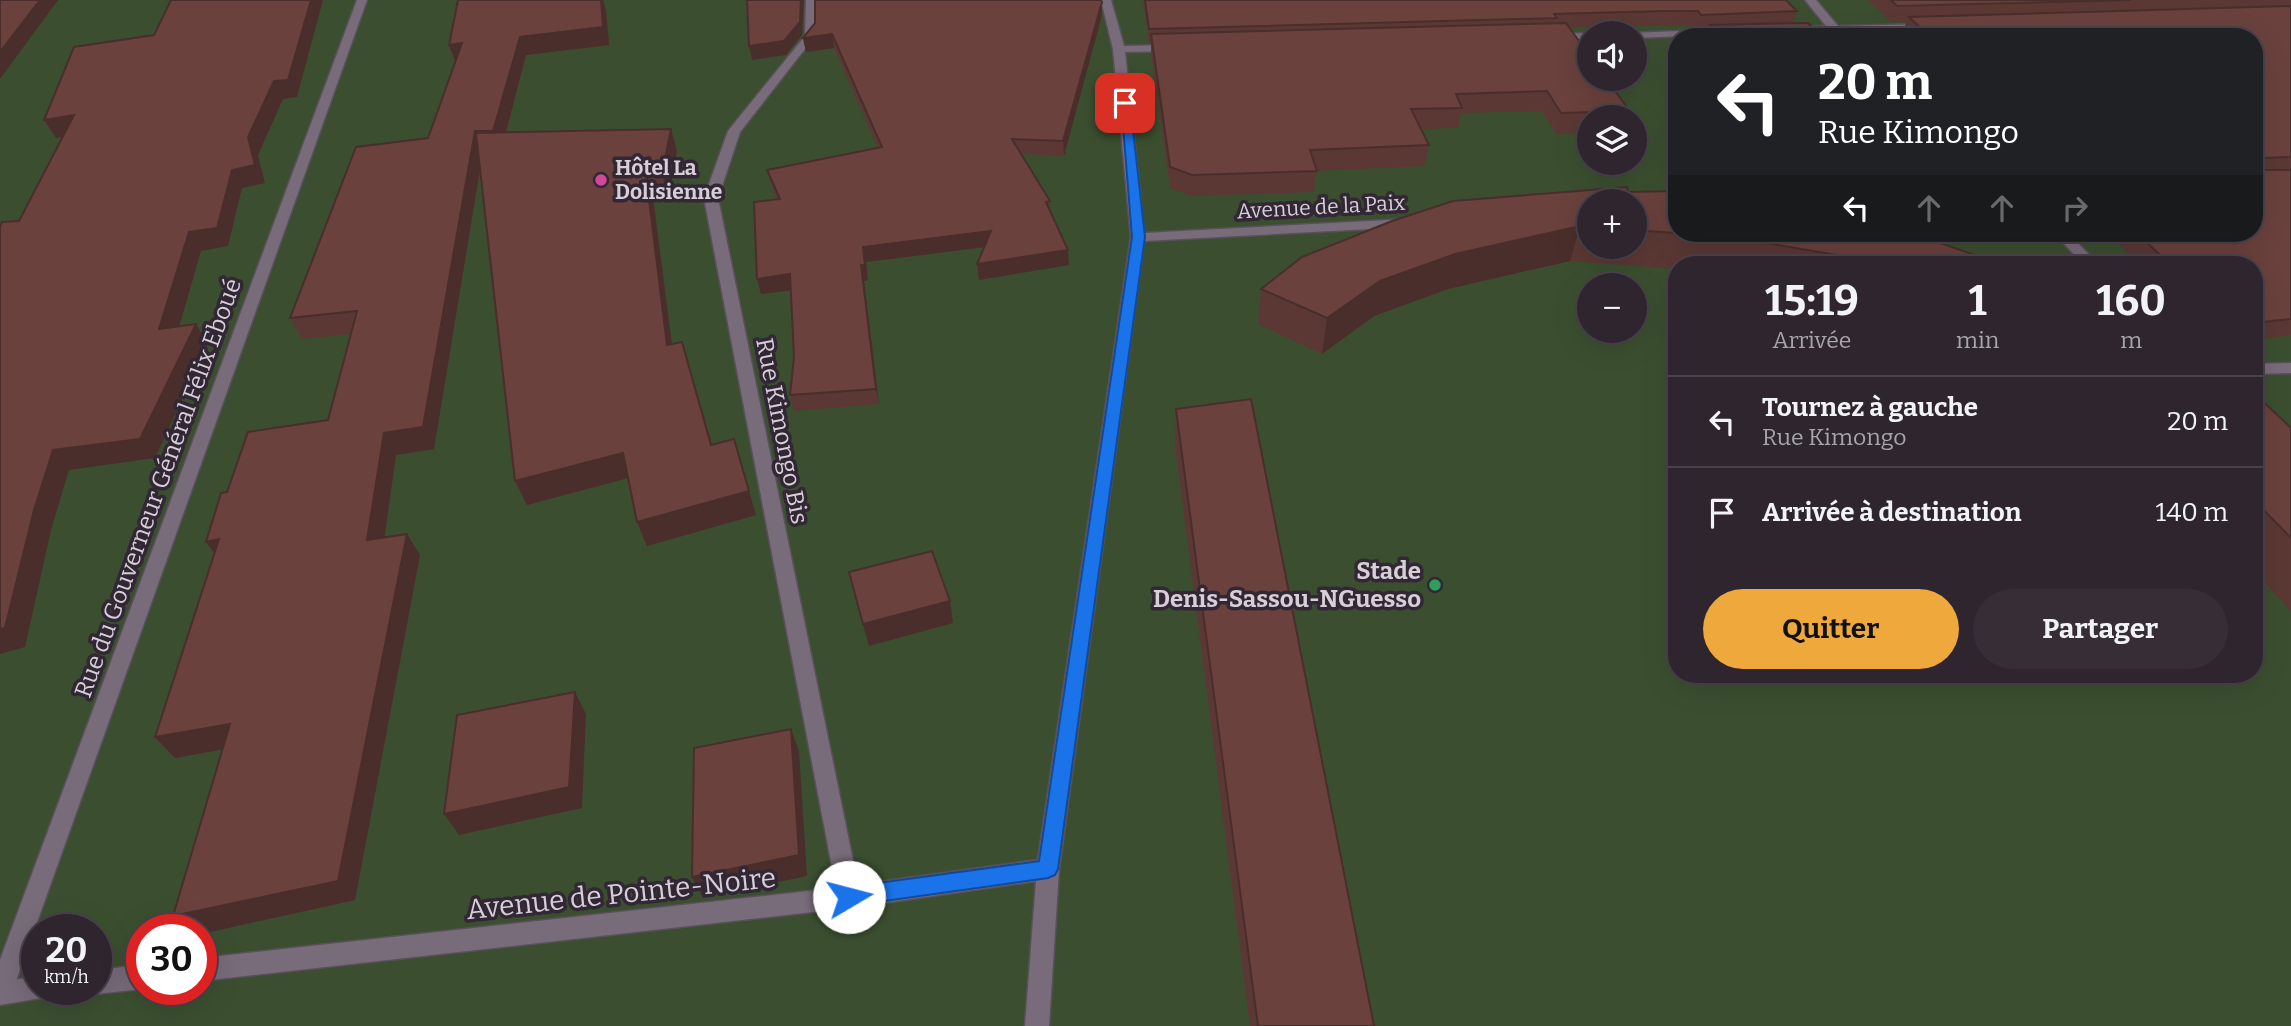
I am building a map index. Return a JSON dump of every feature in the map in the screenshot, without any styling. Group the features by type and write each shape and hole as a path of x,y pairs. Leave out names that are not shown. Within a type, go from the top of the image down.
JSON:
{"street":[{"name":"Rue du Gouverneur Général Félix Eboué","path":"0,993 362,0"},
{"name":"Rue Kimongo Bis","path":"811,0 810,36 734,131 711,198 849,897"},
{"path":"1037,1026 1048,869 1138,237 1119,49 1106,0"},
{"path":"1810,0 1834,28"},
{"path":"1914,28 1944,26"},
{"path":"1647,35 1668,34"},
{"path":"1534,38 1577,36"},
{"path":"1119,49 1188,47"},
{"name":"Avenue de la Paix","path":"1138,237 1425,222"},
{"path":"2070,242 2083,256"},
{"path":"2263,369 2291,368"},
{"name":"Avenue de Pointe-Noire","path":"217,968 849,897 1048,869"},
{"path":"0,993 21,991"}],"green space":[{"path":"0,0 2291,0 2291,1026 0,1026"}],"building":[{"path":"0,0 40,0 0,52"},
{"path":"171,0 311,0 288,80 274,81 248,137 255,165 232,170 217,228 189,232 159,329 196,324 140,439 53,450 34,510 5,628 0,629 0,227 2,222 19,221 74,115 44,120 74,47 154,35"},
{"path":"458,0 601,0 603,27 520,37 493,131 475,131 423,427 384,433 367,540 407,534 338,881 174,914 230,724 155,737 219,539 206,542 221,493 227,492 248,432 328,420 357,311 290,318 356,147 428,138 462,43 449,45"},
{"path":"747,0 801,0 800,22 784,41 749,46"},
{"path":"815,0 1102,2 1063,141 1012,139 1050,201 1046,202 1068,250 977,264 991,231 863,247 865,265 861,265 876,389 790,395 794,357 790,274 757,279 754,202 780,199 767,170 882,147 832,34 803,38 815,23"},
{"path":"1145,0 1786,0 1797,11 1701,15 1698,11 1554,14 1557,18 1149,29"},
{"path":"1891,0 2131,0 1897,6"},
{"path":"2291,6 2291,157 2264,158 2263,168 2263,28 1921,28 1909,17"},
{"path":"1566,23 1577,38 1577,91 1615,91 1626,105 1577,105 1577,113 1561,113 1547,91 1456,94 1462,108 1411,109 1429,145 1310,150 1317,171 1192,175 1170,167 1151,34"},
{"path":"1808,23 1813,28 1712,28 1710,25"},
{"path":"671,129 662,174 646,175 667,345 682,342 711,445 734,439 749,491 637,522 623,453 515,481 476,133"},
{"path":"2263,168 2291,170 2291,319 2263,322 2263,256 2161,256 2146,242 2263,242"},
{"path":"1577,191 1577,227 1455,254 1380,281 1327,318 1261,289 1302,257 1392,221 1453,201"},
{"path":"1668,191 1668,232 1647,231 1647,192"},
{"path":"1760,242 1938,242 1977,256 1842,256"},
{"path":"1251,399 1374,1026 1258,1026 1176,409"},
{"path":"2263,402 2291,428 2291,538 2263,509"},
{"path":"932,551 950,601 863,624 849,572"},
{"path":"575,692 569,787 444,814 457,715"},
{"path":"791,729 799,855 692,877 694,748"}],"place":[{"name":"Hôtel La Dolisienne","path":"601,180"},
{"name":"Stade Denis-Sassou-NGuesso","path":"1435,585"}],"route":[{"path":"849,897 1048,869 1138,237 1125,103"}]}
